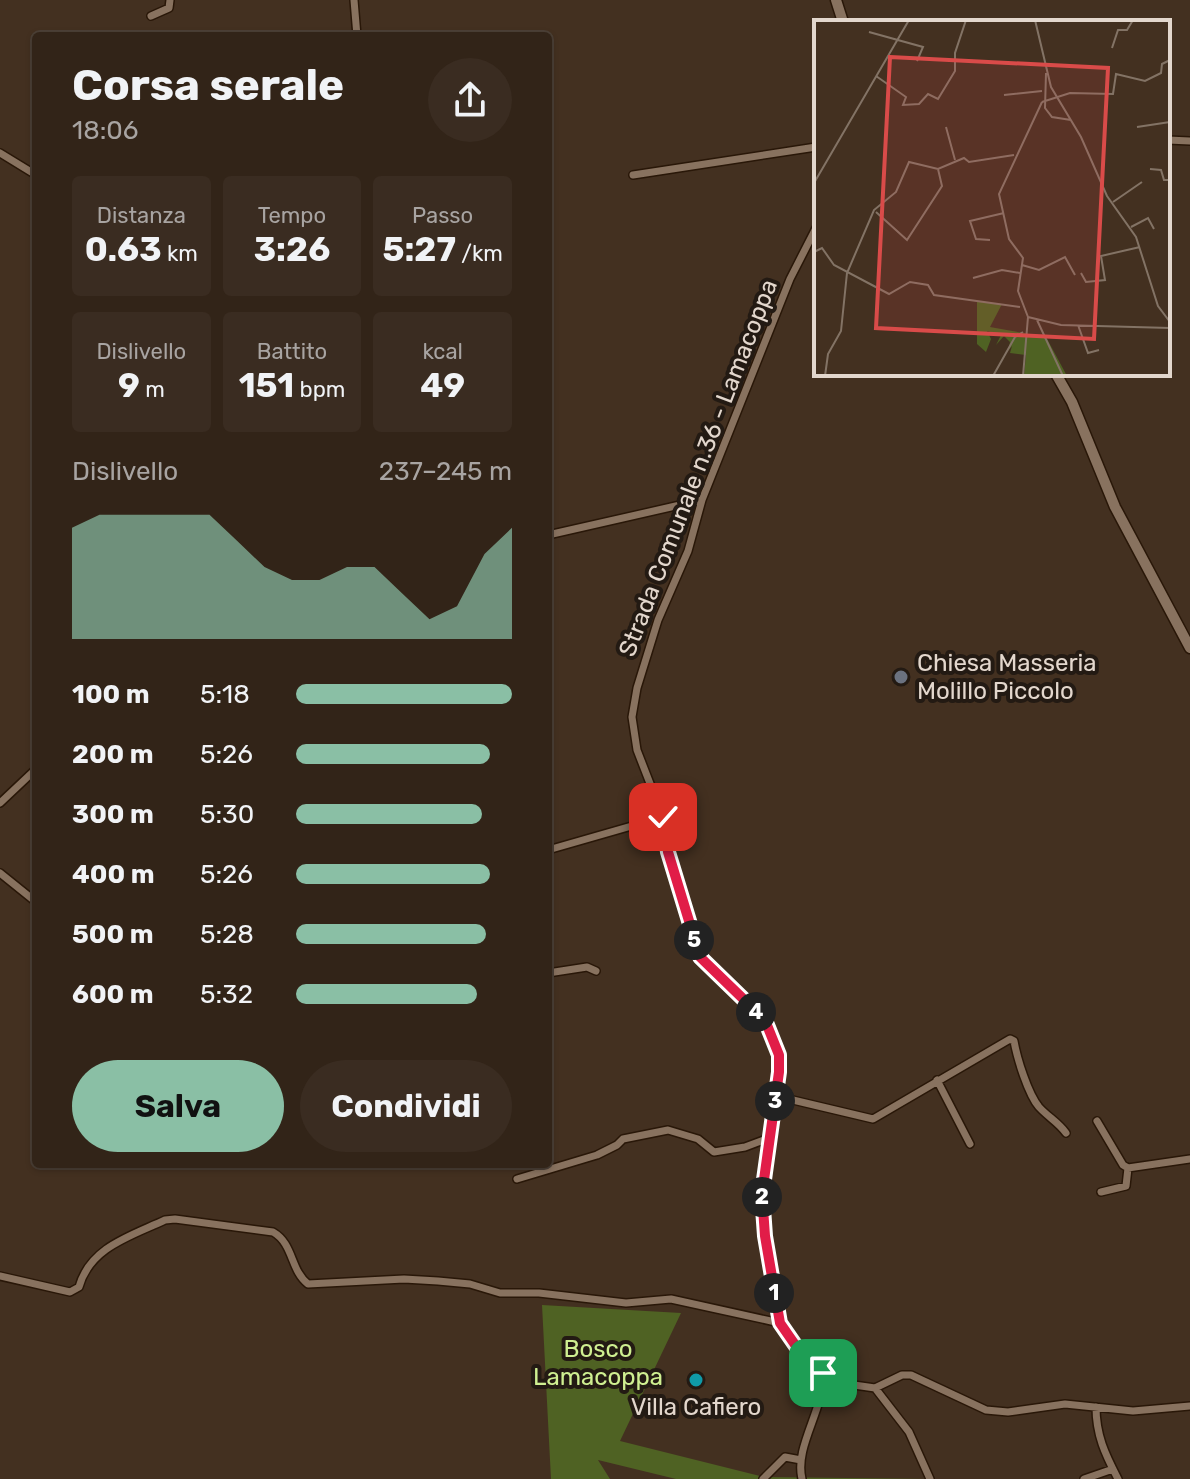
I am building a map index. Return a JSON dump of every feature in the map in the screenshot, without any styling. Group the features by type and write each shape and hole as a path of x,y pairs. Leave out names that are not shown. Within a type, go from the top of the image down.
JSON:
{"main road":[{"path":"836,0 842,20"},
{"path":"1057,376 1072,402 1115,507 1190,648"}],"street":[{"path":"151,16 169,8 170,0"},
{"path":"354,0 357,32"},
{"path":"1170,140 1190,141"},
{"path":"633,175 814,147"},
{"path":"0,153 32,173"},
{"name":"Strada Comunale n.36 - Lamacoppa","path":"814,232 790,279 702,500 688,551 658,620 637,688 632,717 637,750 663,817 668,852 700,957 765,1020 774,1037 779,1055 762,1217 780,1323 798,1349 823,1373"},
{"path":"552,534 702,500"},
{"path":"0,803 32,773"},
{"path":"552,849 663,817"},
{"path":"0,873 32,899"},
{"path":"552,972 587,967 596,971"},
{"path":"776,1096 873,1119 1010,1039 1014,1041 1034,1100 1066,1133"},
{"path":"937,1080 970,1144"},
{"path":"1097,1121 1123,1165 1128,1168 1190,1159"},
{"path":"517,1179 597,1155 623,1139 668,1130 698,1139 714,1152 745,1147 769,1138"},
{"path":"1101,1192 1126,1186 1128,1168"},
{"path":"0,1276 70,1292 79,1287 91,1260 105,1249 165,1220 175,1219 273,1232 286,1241 301,1279 308,1284 404,1279 470,1284 500,1293 539,1293 626,1303 671,1299 780,1323"},
{"path":"823,1373 840,1383 875,1388 902,1375 911,1375 986,1410 1025,1411 1079,1404 1133,1411 1190,1406"},
{"path":"802,1479 801,1460 824,1389 823,1373"},
{"path":"875,1388 909,1432 930,1479"},
{"path":"1096,1407 1096,1429 1118,1479"},
{"path":"763,1479 785,1457 801,1460"},
{"path":"1084,1479 1113,1469"}],"green space":[{"name":"Bosco Lamacoppa","path":"542,1305 681,1313 620,1441 764,1477 930,1479 676,1479 598,1460 610,1479 551,1479"}],"place":[{"name":"Chiesa Masseria Molillo Piccolo","path":"901,677"},
{"name":"Villa Cafiero","path":"696,1380"}],"route":[{"path":"663,817 668,852 700,957 765,1020 774,1037 779,1055 779,1072 762,1194 762,1217 780,1323 798,1349 823,1373"}]}
